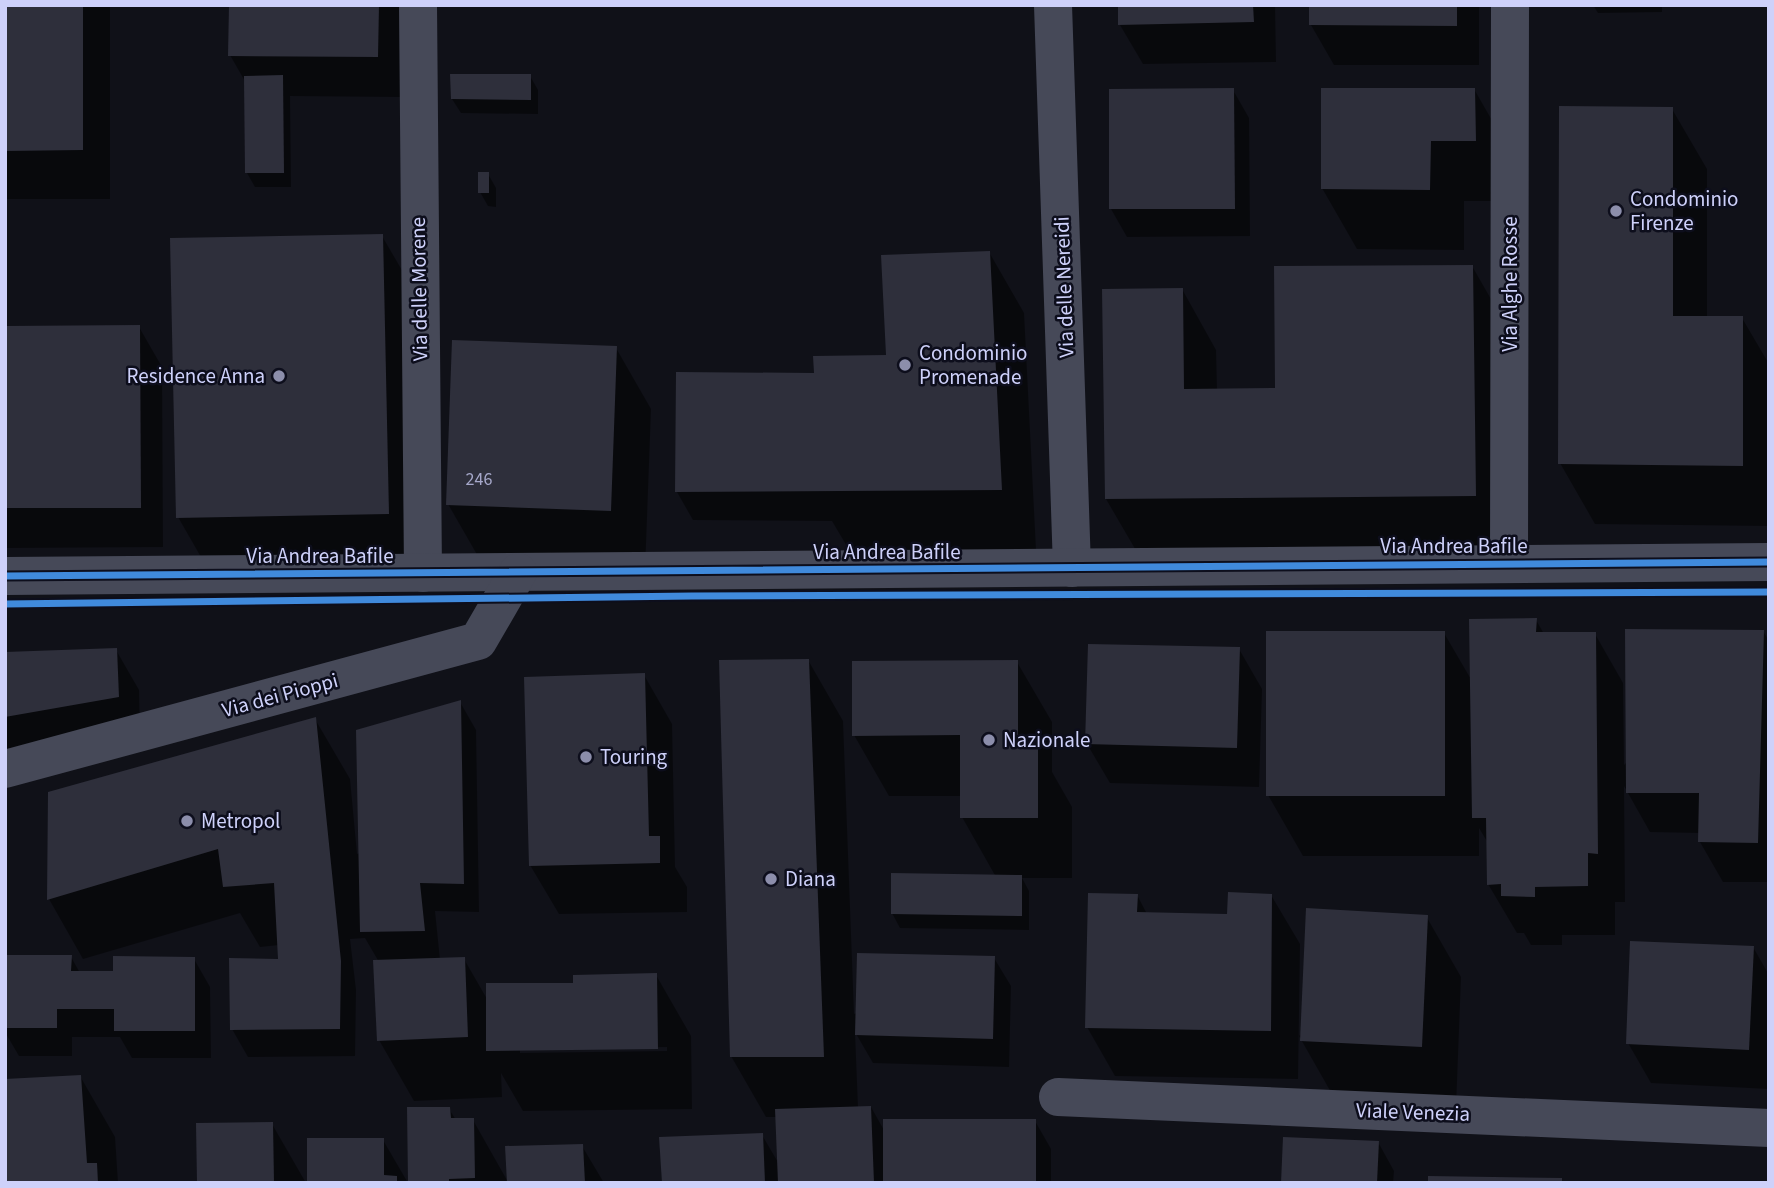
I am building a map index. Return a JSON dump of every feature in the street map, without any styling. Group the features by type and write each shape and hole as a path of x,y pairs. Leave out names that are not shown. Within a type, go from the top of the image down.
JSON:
{"street":[{"name":"Via delle Morene","path":"418,5 423,573"},
{"name":"Via delle Nereidi","path":"1053,5 1072,568"},
{"name":"Via Alghe Rosse","path":"1509,563 1510,5"},
{"name":"Via Andrea Bafile","path":"5,576 1769,562"},
{"name":"Via dei Pioppi","path":"5,769 478,641 518,572"},
{"name":"Viale Venezia","path":"1058,1097 1769,1128"}],"building":[{"path":"5,5 83,5 83,150 5,151"},
{"path":"229,5 379,5 378,57 228,56"},
{"path":"1118,5 1253,5 1254,22 1118,25"},
{"path":"1309,5 1457,5 1457,26 1309,25"},
{"path":"450,74 531,74 531,100 451,99"},
{"path":"283,75 284,173 245,173 244,76"},
{"path":"1234,88 1235,209 1109,209 1109,89"},
{"path":"1321,88 1475,88 1476,141 1431,141 1430,190 1321,189"},
{"name":"Condominio Firenze","path":"1559,106 1673,107 1673,316 1743,316 1743,466 1558,464"},
{"path":"478,172 489,172 489,193 478,193"},
{"name":"Residence Anna","path":"383,234 389,514 176,518 170,238"},
{"name":"Condominio Promenade","path":"990,251 1002,490 675,492 676,372 814,373 813,356 886,355 881,255"},
{"path":"1473,265 1476,496 1105,499 1102,289 1183,288 1184,389 1275,388 1274,266"},
{"path":"140,325 141,508 5,508 5,326"},
{"path":"452,340 617,346 611,511 446,505"},
{"path":"1537,618 1536,632 1596,632 1598,854 1588,853 1588,886 1535,887 1535,897 1501,896 1501,884 1487,885 1486,818 1472,818 1469,619"},
{"path":"1625,629 1764,630 1758,843 1698,842 1699,793 1626,793"},
{"path":"1266,631 1445,631 1445,796 1266,796"},
{"path":"1088,644 1240,647 1237,748 1085,744"},
{"path":"117,648 119,697 5,717 5,652"},
{"name":"Diana","path":"809,659 824,1057 730,1057 719,660"},
{"name":"Nazionale","path":"1018,660 1018,744 1038,744 1038,818 960,818 960,735 852,736 852,661"},
{"name":"Touring","path":"645,673 649,836 660,836 660,863 529,866 524,677"},
{"path":"461,700 464,884 420,883 425,931 360,932 356,730"},
{"name":"Metropol","path":"316,717 341,961 340,1029 230,1030 229,958 278,959 274,883 223,887 218,849 47,900 48,792"},
{"path":"891,873 1022,875 1022,916 891,914"},
{"path":"1228,892 1272,894 1271,1031 1085,1028 1088,893 1138,894 1137,912 1227,914"},
{"path":"1306,908 1428,915 1422,1047 1300,1041"},
{"path":"1630,941 1754,946 1749,1050 1626,1044"},
{"path":"857,953 995,956 993,1039 855,1035"},
{"path":"5,955 72,955 71,971 113,971 113,956 195,957 195,1031 114,1031 114,1009 57,1009 57,1028 5,1028"},
{"path":"465,957 468,1037 377,1041 373,960"},
{"path":"657,973 658,1049 486,1051 486,983 573,983 573,975"},
{"path":"81,1075 87,1163 97,1163 98,1183 5,1183 5,1079"},
{"path":"871,1106 874,1183 778,1183 775,1109"},
{"path":"407,1107 450,1107 451,1118 474,1118 475,1178 449,1179 449,1183 408,1183"},
{"path":"883,1119 1036,1119 1036,1183 883,1183"},
{"path":"273,1122 274,1183 197,1183 196,1123"},
{"path":"763,1133 765,1183 662,1183 659,1137"},
{"path":"1283,1137 1379,1141 1377,1183 1281,1183"},
{"path":"307,1138 384,1138 384,1175 397,1176 397,1183 307,1183"},
{"path":"583,1144 585,1183 507,1183 505,1146"},
{"path":"1428,1176 1562,1178 1562,1183 1428,1183"}],"cycle path":[{"path":"5,576 1769,562"},
{"path":"5,604 692,596 1769,592"}],"place":[{"name":"Condominio Firenze","path":"1616,211"},
{"name":"Condominio Promenade","path":"905,365"},
{"name":"Residence Anna","path":"279,376"},
{"name":"Nazionale","path":"989,740"},
{"name":"Touring","path":"586,757"},
{"name":"Metropol","path":"187,821"},
{"name":"Diana","path":"771,879"}]}
